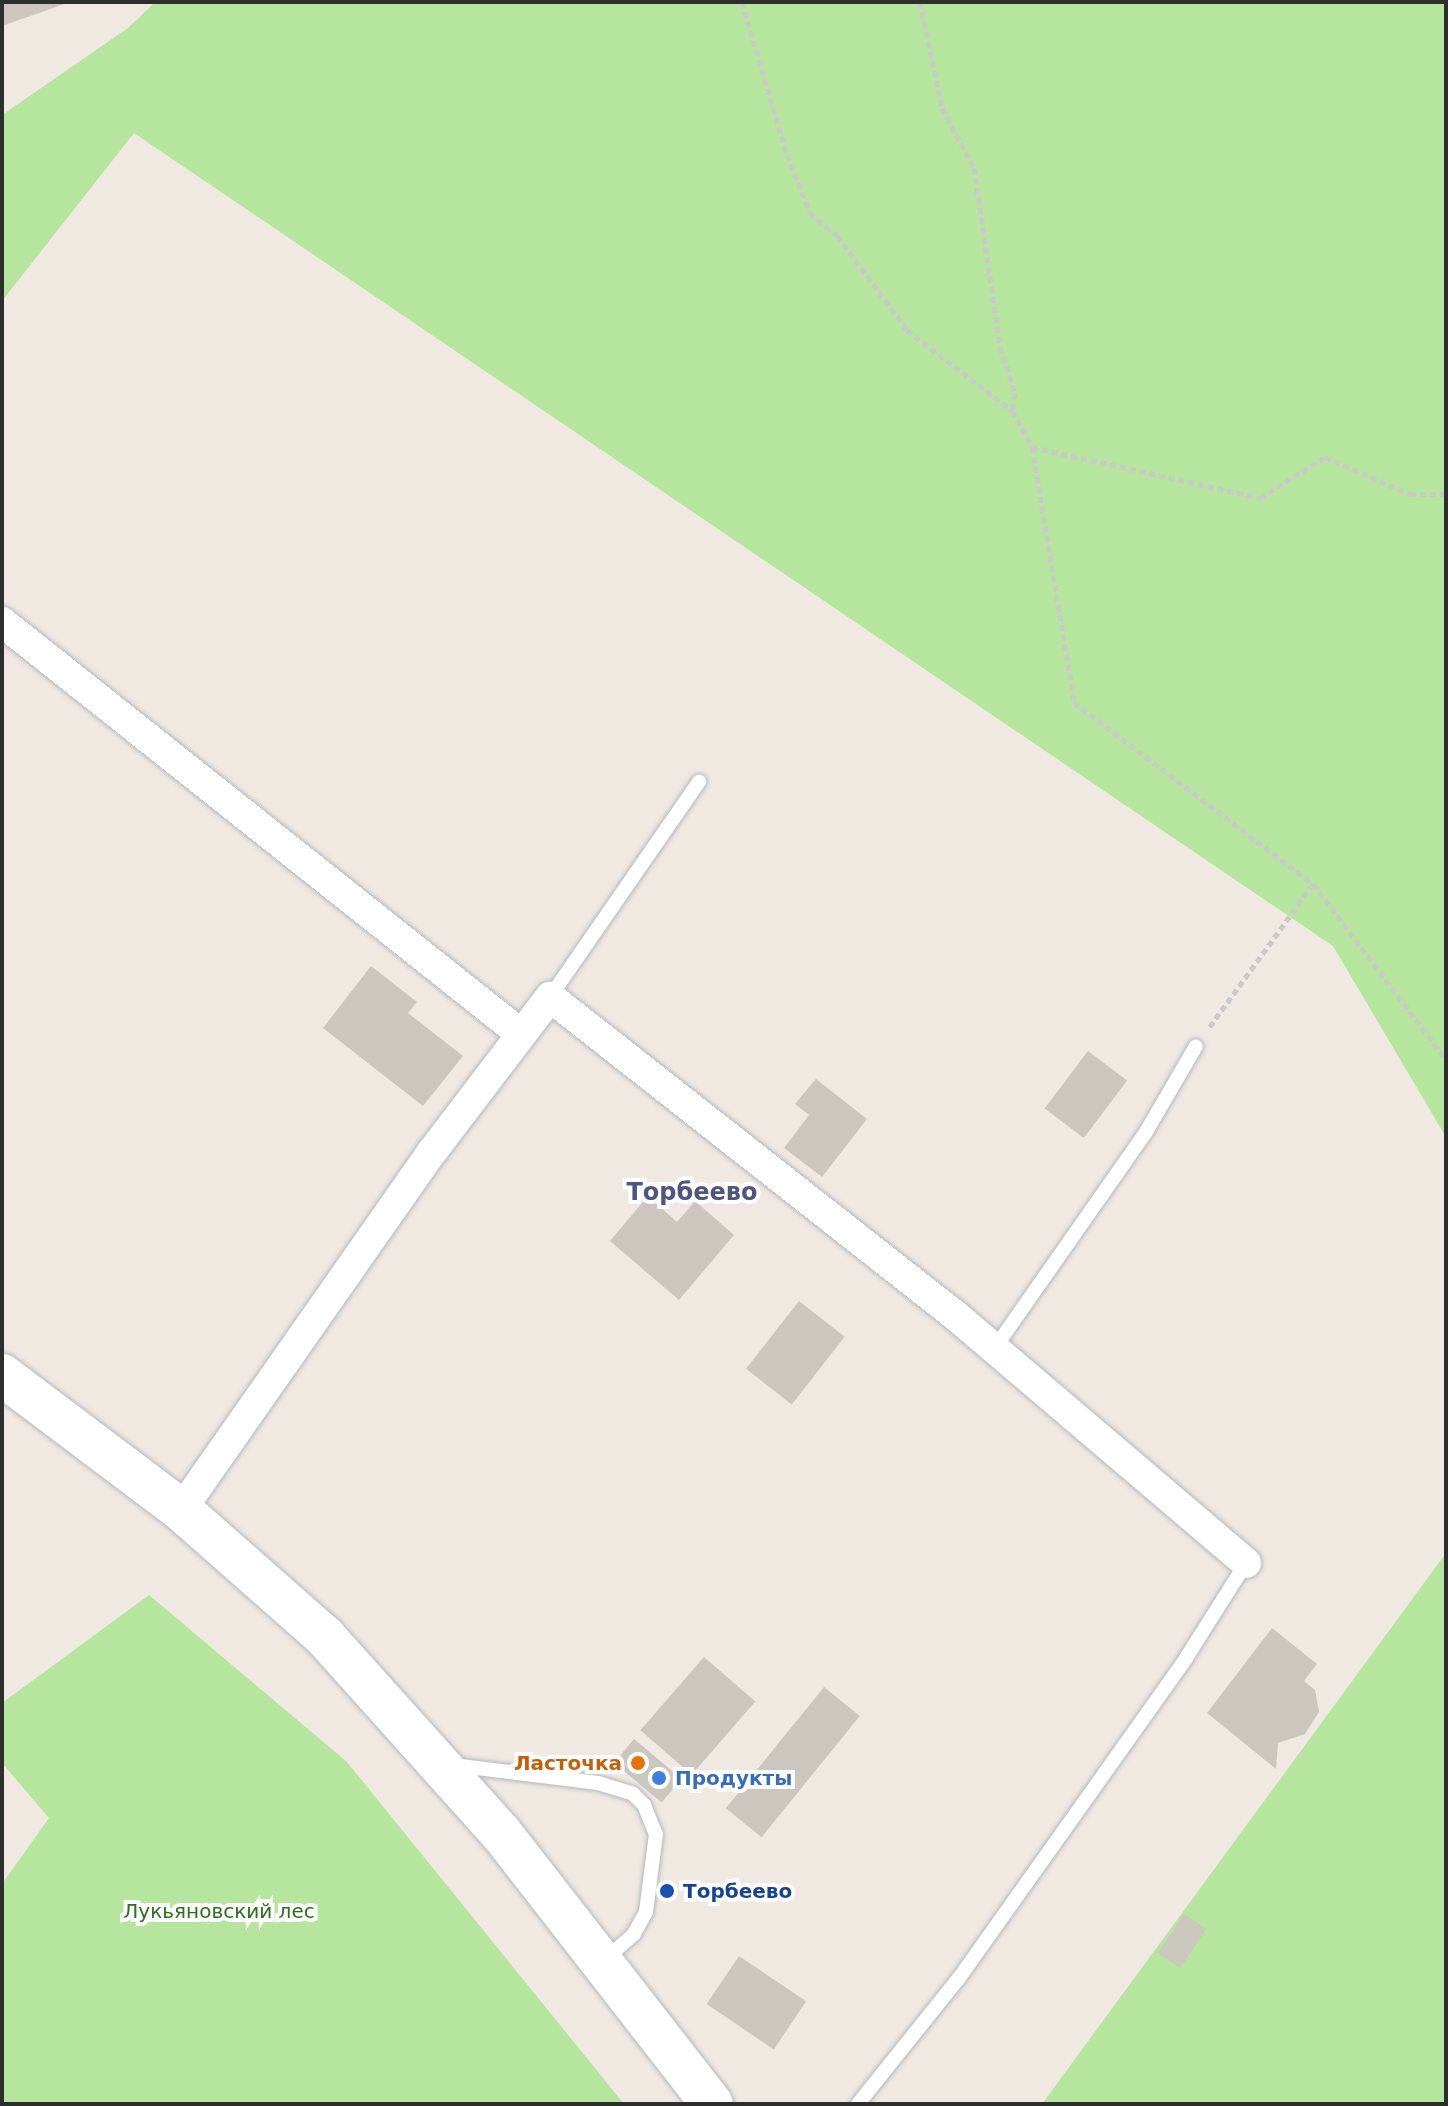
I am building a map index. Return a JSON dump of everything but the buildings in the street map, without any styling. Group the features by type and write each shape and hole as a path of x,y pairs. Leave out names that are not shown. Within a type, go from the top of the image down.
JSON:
{"main road":[{"path":"2,1375 181,1510 325,1637 442,1764 712,2104"}],"street":[{"path":"2,622 521,1034"},
{"path":"181,1510 432,1152 550,997 602,1032 994,1349 1246,1563"}],"lane":[{"path":"550,997 699,782"},
{"path":"994,1349 1146,1132 1196,1046"},
{"path":"858,2104 959,1978 1186,1658 1246,1563"},
{"path":"442,1764 598,1783 633,1794 644,1805 656,1834 646,1912 633,1935 600,1963"}],"path":[{"path":"742,2 787,155 810,213 837,236 907,330 1012,411 1032,447 1074,702 1313,884 1446,1059"},
{"path":"920,2 942,108 974,168 1000,347 1015,393 1012,411"},
{"path":"1032,447 1260,498 1325,457 1410,494 1446,494"},
{"path":"1196,1046 1313,884"}],"green space":[{"path":"155,2 1446,2 1446,1137 1333,946 134,133 2,301 2,115 128,28"},
{"path":"1446,1553 1446,2104 1042,2104"},
{"name":"Лукьяновский лес","path":"149,1595 347,1762 624,2104 2,2104 2,1884 49,1818 2,1763 2,1703"}],"place":[{"name":"Ласточка","path":"638,1763"},
{"name":"Продукты","path":"659,1778"},
{"name":"Торбеево","path":"667,1891"}],"district":[{"name":"Торбеево","path":"692,1193"}]}
